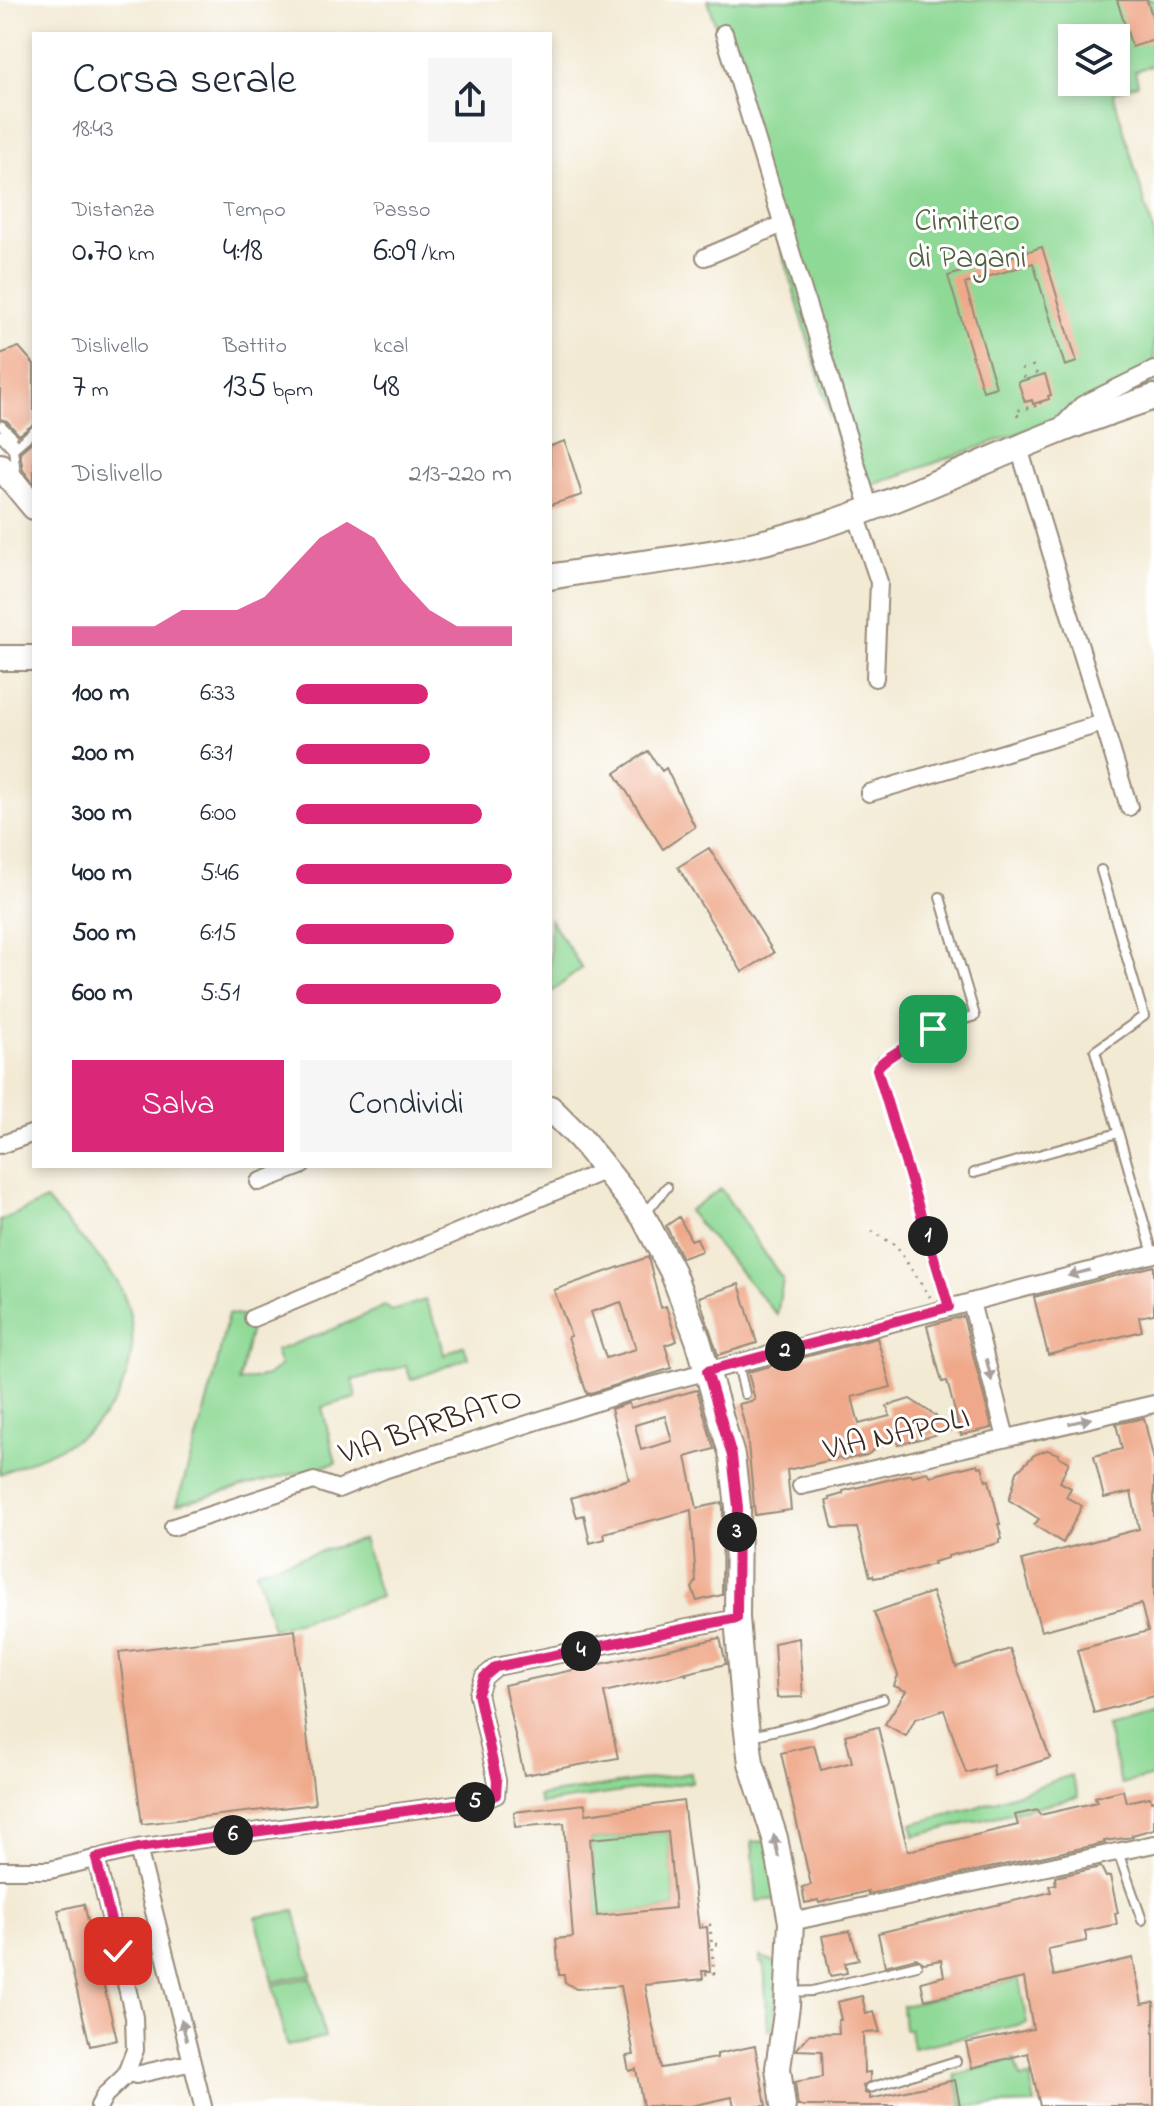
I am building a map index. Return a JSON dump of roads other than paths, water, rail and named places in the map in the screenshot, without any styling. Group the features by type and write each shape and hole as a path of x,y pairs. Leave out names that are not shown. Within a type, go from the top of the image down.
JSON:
{"street":[{"path":"724,33 783,224 863,512 879,582 875,678"},
{"path":"705,257 783,224"},
{"path":"1058,431 1082,405 1154,370"},
{"path":"552,577 748,547 863,512 1058,431 1154,397"},
{"path":"1019,448 1129,807"},
{"path":"6,458 17,486 32,504"},
{"path":"0,658 32,658"},
{"path":"869,793 1103,723"},
{"path":"552,1110 580,1138 643,1216 672,1271 698,1340 732,1456 738,1507 737,1618 751,1763 775,1838 791,1922 788,1992 778,2068 787,2105"},
{"path":"0,1145 32,1134"},
{"path":"262,1168 259,1182 296,1168"},
{"path":"253,1318 606,1170"},
{"name":"VIA BARBATO","path":"173,1527 314,1481 338,1489 384,1470 625,1393 943,1305 971,1302 1154,1254"},
{"path":"971,1302 1006,1438"},
{"name":"VIA NAPOLI","path":"801,1486 1154,1404"},
{"path":"0,1870 50,1870 138,1848 485,1800 496,1795 497,1781 478,1694 484,1677 496,1667 737,1618"},
{"path":"791,1922 1154,1844"},
{"path":"138,1848 203,2106"},
{"path":"96,1858 134,2017 135,2050 127,2072 99,2106"},
{"path":"127,2072 136,2075 192,2062"}],"lane":[{"path":"1,430 6,458"},
{"path":"6,458 32,433"},
{"path":"1101,870 1149,1014 1095,1051 1154,1254"},
{"path":"940,897 975,1016 933,1029 904,1050 881,1061 877,1069 943,1305"},
{"path":"974,1173 1118,1133"},
{"path":"643,1216 667,1187"},
{"path":"738,1364 745,1394"},
{"path":"748,1737 883,1699"},
{"path":"1118,1852 1142,1920"},
{"path":"788,1992 813,1991 917,1965"},
{"path":"870,2088 956,2061"}],"park label":[{"name":"Cimitero di Pagani","path":"967,240"}]}
